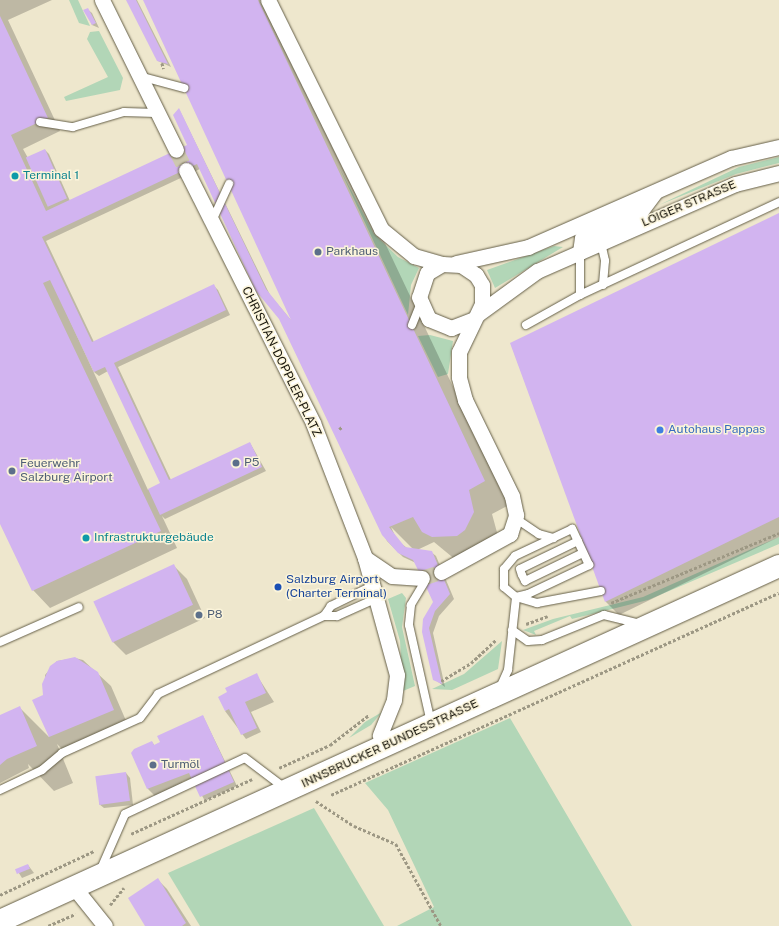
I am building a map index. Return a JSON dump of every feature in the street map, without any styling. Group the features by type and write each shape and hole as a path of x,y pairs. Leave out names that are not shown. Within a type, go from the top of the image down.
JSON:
{"main road":[{"name":"INNSBRUCKER BUNDESSTRASSE","path":"0,921 73,886 288,791 375,744 432,724 779,566"}],"street":[{"path":"102,0 156,113 176,150"},
{"path":"268,0 381,229 414,256 472,271 482,285 482,304 461,343 459,377 465,400 512,496 515,518 510,534 440,572"},
{"name":"LOIGER STRASSE","path":"449,264 528,247 731,158 779,147"},
{"name":"CHRISTIAN-DOPPLER-PLATZ","path":"186,170 313,423 365,558 373,593 397,675 394,700 375,744"},
{"name":"LOIGER STRASSE","path":"598,237 735,184 779,173"},
{"name":"LOIGER STRASSE","path":"475,317 521,280 580,252 598,237 640,212 656,191"},
{"path":"582,223 590,224 598,237"},
{"path":"449,264 422,280 420,305 429,319 443,327 460,327 475,317"},
{"path":"365,558 392,576 423,581"},
{"path":"73,886 105,926"}],"lane":[{"path":"139,76 184,88"},
{"path":"40,122 73,127 124,112 156,113"},
{"path":"212,221 229,184"},
{"path":"526,325 580,295 779,202"},
{"path":"598,237 605,261 603,285"},
{"path":"580,252 580,295"},
{"path":"412,325 420,305"},
{"path":"515,518 539,534 554,538"},
{"path":"516,597 528,594 589,565 572,529 508,563 502,581 508,592 516,597 546,603 601,591"},
{"path":"578,541 520,569 522,575 525,581 583,553"},
{"path":"423,581 411,605 409,624 432,724"},
{"path":"324,616 332,606 373,593"},
{"path":"0,790 42,770 62,753 140,718 158,694 324,616 337,616 373,593"},
{"path":"494,695 508,670 516,597"},
{"path":"0,642 79,607"},
{"path":"512,630 528,641 542,640 604,615 646,626"},
{"path":"98,875 114,842 125,814 245,758 288,791"}],"path":[{"path":"309,804 779,593"},
{"path":"316,801 354,826 396,844 441,926"},
{"path":"0,895 114,842"},
{"path":"48,926 90,908 109,906 115,895 126,886"}],"green space":[{"path":"69,0 78,0 90,26 79,23"},
{"path":"99,31 123,78 120,90 66,101 64,97 108,77 87,39 90,32"},
{"path":"779,157 779,163 736,174 659,205 739,167"},
{"path":"339,167 374,234 398,257 419,268 411,285 408,315"},
{"path":"554,246 563,247 495,288 487,270"},
{"path":"430,335 453,341 448,374 438,377 418,336"},
{"path":"779,537 779,544 648,600 572,619 570,616 534,631 536,635 523,630 553,619 643,597"},
{"path":"402,593 406,598 402,627 415,686 403,691 400,641 388,599"},
{"path":"502,641 498,669 452,690 432,689 464,674"},
{"path":"382,712 371,725 349,738 365,722"},
{"path":"510,718 632,926 397,926 434,907 388,810 365,783"},
{"path":"314,808 384,926 200,926 168,873"}],"building":[{"path":"126,0 136,0 168,64 157,61"},
{"path":"143,0 258,0 485,481 469,490 474,512 465,530 457,536 432,537 422,532 413,517 389,527 405,547 432,551 450,594 435,611 429,628 442,684 433,680 422,632 423,619 433,602 422,578 413,560 398,553 382,535 279,319 256,291 197,164 42,237 92,342 214,284 226,310 114,363 169,480 250,442 262,467 160,515 148,489 160,483 105,367 94,372 50,280 43,283 161,531 32,591 0,524 0,16 48,118 11,135 46,211 187,145 173,115 179,108 266,289 291,320"},
{"path":"88,8 96,23 92,25 83,10"},
{"path":"45,149 67,198 48,207 26,158"},
{"name":"Autohaus Pappas","path":"779,213 779,517 605,602 510,343"},
{"path":"174,564 193,605 112,642 93,602"},
{"path":"75,657 98,672 114,710 49,737 32,700 43,695 42,684 50,666 57,661"},
{"path":"257,673 266,693 245,702 257,728 241,735 229,709 225,711 218,697 227,692 225,688"},
{"path":"20,706 37,746 7,759 0,765 0,715"},
{"path":"203,715 234,782 200,797 189,773 147,789 131,753 134,749 152,741 154,745 160,742 157,736"},
{"path":"126,772 130,801 99,805 95,776"},
{"path":"28,864 30,869 17,874 15,869"},
{"path":"158,878 186,923 182,926 145,926 128,898"}],"tunnel":[{"path":"176,150 186,170"},
{"path":"422,578 441,572"}],"place":[{"name":"Terminal 1","path":"15,176"},
{"name":"Parkhaus","path":"318,252"},
{"name":"Autohaus Pappas","path":"660,430"},
{"name":"P5","path":"236,463"},
{"name":"Feuerwehr Salzburg Airport","path":"12,471"},
{"name":"Infrastrukturgebäude","path":"86,538"},
{"name":"Salzburg Airport (Charter Terminal)","path":"278,587"},
{"name":"P8","path":"199,615"},
{"name":"Turmöl","path":"153,765"}]}
